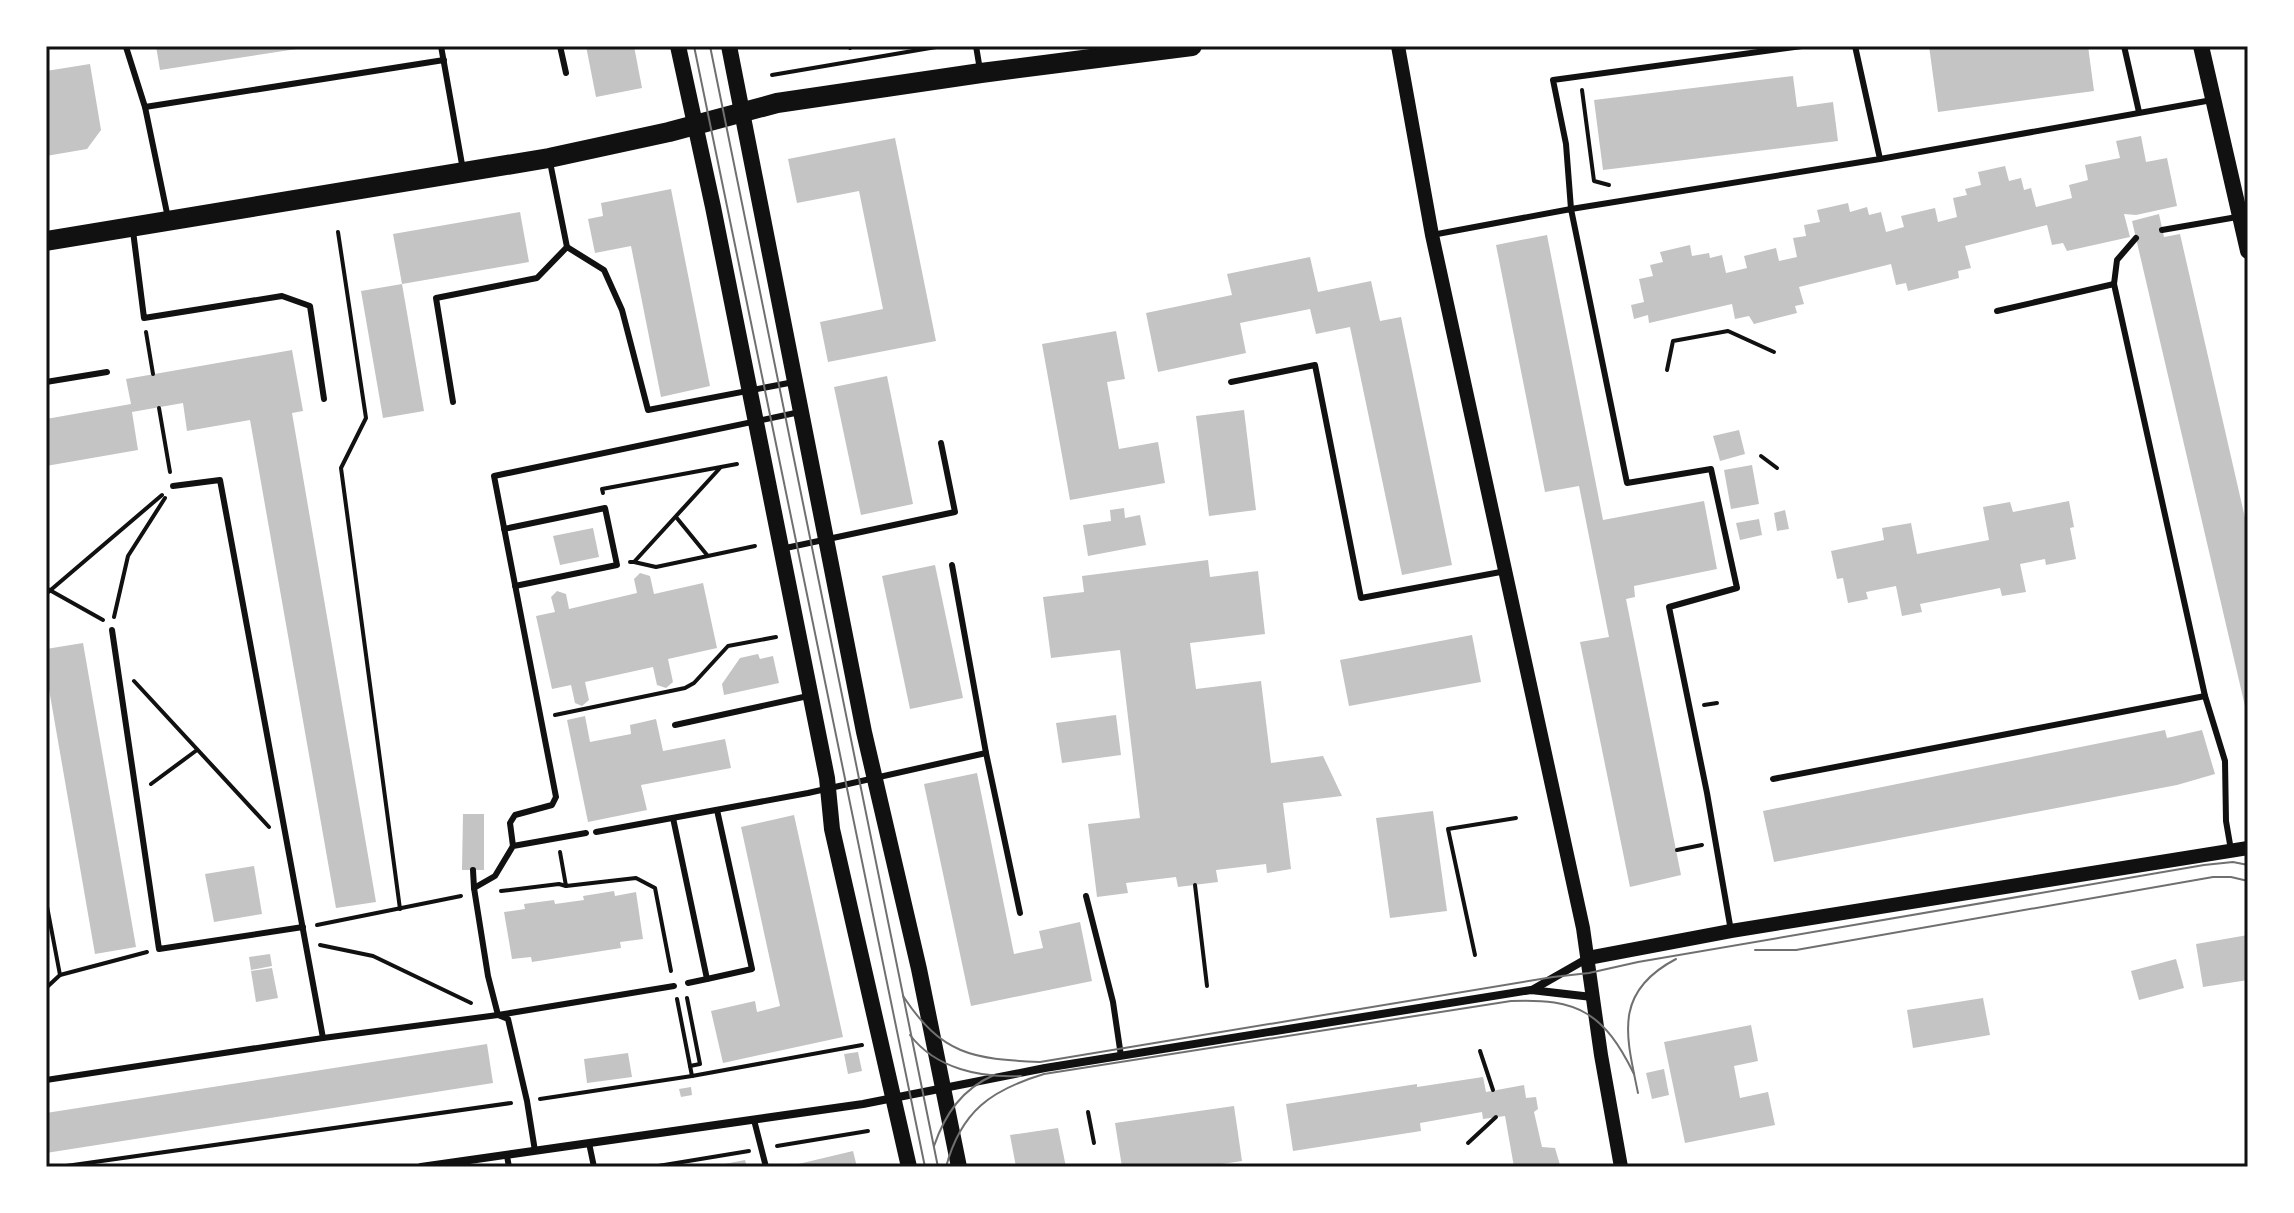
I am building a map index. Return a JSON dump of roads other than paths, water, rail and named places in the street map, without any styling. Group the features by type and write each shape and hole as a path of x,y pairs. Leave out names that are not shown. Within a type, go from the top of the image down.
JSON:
{"main road":[{"path":"678,46 810,695 828,788 832,829 909,1167"},
{"path":"729,46 874,777 919,969 959,1167"},
{"path":"46,241 549,158 695,126 777,103 1192,46"},
{"path":"2201,46 2247,243"}],"street":[{"path":"1398,46 1432,235 1588,958 1621,1167"},
{"path":"1531,990 1588,958 1731,931 2248,848"},
{"path":"421,1167 893,1098 1121,1056 1531,990 1592,997"}],"lane":[{"path":"441,46 463,173"},
{"path":"560,46 566,73"},
{"path":"976,46 981,73"},
{"path":"1731,931 1669,607 1737,588 1711,469 1627,483 1571,209 1566,144 1553,80 1802,46"},
{"path":"1855,46 1880,159"},
{"path":"2124,46 2139,112"},
{"path":"126,47 145,107 169,221"},
{"path":"145,107 444,60"},
{"path":"1432,235 2215,100"},
{"path":"549,158 567,247 604,270 622,310 648,410 796,382"},
{"path":"2162,230 2240,216"},
{"path":"132,227 144,318 282,296 310,306 324,399"},
{"path":"2136,238 2117,260 2114,284 2205,696 2225,761 2226,821 2231,850"},
{"path":"453,402 436,298 537,278 567,247"},
{"path":"1997,311 2114,284"},
{"path":"1231,382 1315,365 1361,598 1506,571"},
{"path":"46,382 107,372"},
{"path":"474,891 495,876 513,846 510,823 515,815 555,802 494,476 802,411"},
{"path":"781,549 955,512 941,443"},
{"path":"173,486 220,480 323,1038"},
{"path":"504,529 605,508 617,565 515,586"},
{"path":"952,565 986,753 1020,913"},
{"path":"112,630 159,949 303,927"},
{"path":"675,725 810,695"},
{"path":"1773,779 2205,696"},
{"path":"596,832 828,788 986,753"},
{"path":"688,983 752,969 717,810"},
{"path":"673,818 707,979"},
{"path":"513,846 586,833"},
{"path":"473,870 488,976 498,1015"},
{"path":"1086,896 1113,1002 1121,1056"},
{"path":"46,1080 498,1015 674,986"},
{"path":"498,1015 508,1019 535,1151"},
{"path":"754,1120 766,1167"},
{"path":"589,1143 594,1167"},
{"path":"507,1156 509,1167"}],"tram line":[{"path":"694,46 925,1167"},
{"path":"710,46 938,1167"},
{"path":"903,996 931,1031 961,1050 995,1059 1040,1062 1589,973 2204,865 2233,862 2248,865"},
{"path":"1755,950 1796,950 2213,877 2248,881"},
{"path":"1638,1093 1628,1034 1633,1001 1656,972 1676,959"},
{"path":"946,1167 960,1131 981,1106 1008,1087 1044,1074 1511,1001 1554,1003 1586,1014 1612,1036 1634,1074"},
{"path":"910,1035 933,1056 960,1069 990,1075 1021,1076"},
{"path":"934,1146 956,1104 973,1088 994,1075"}]}
